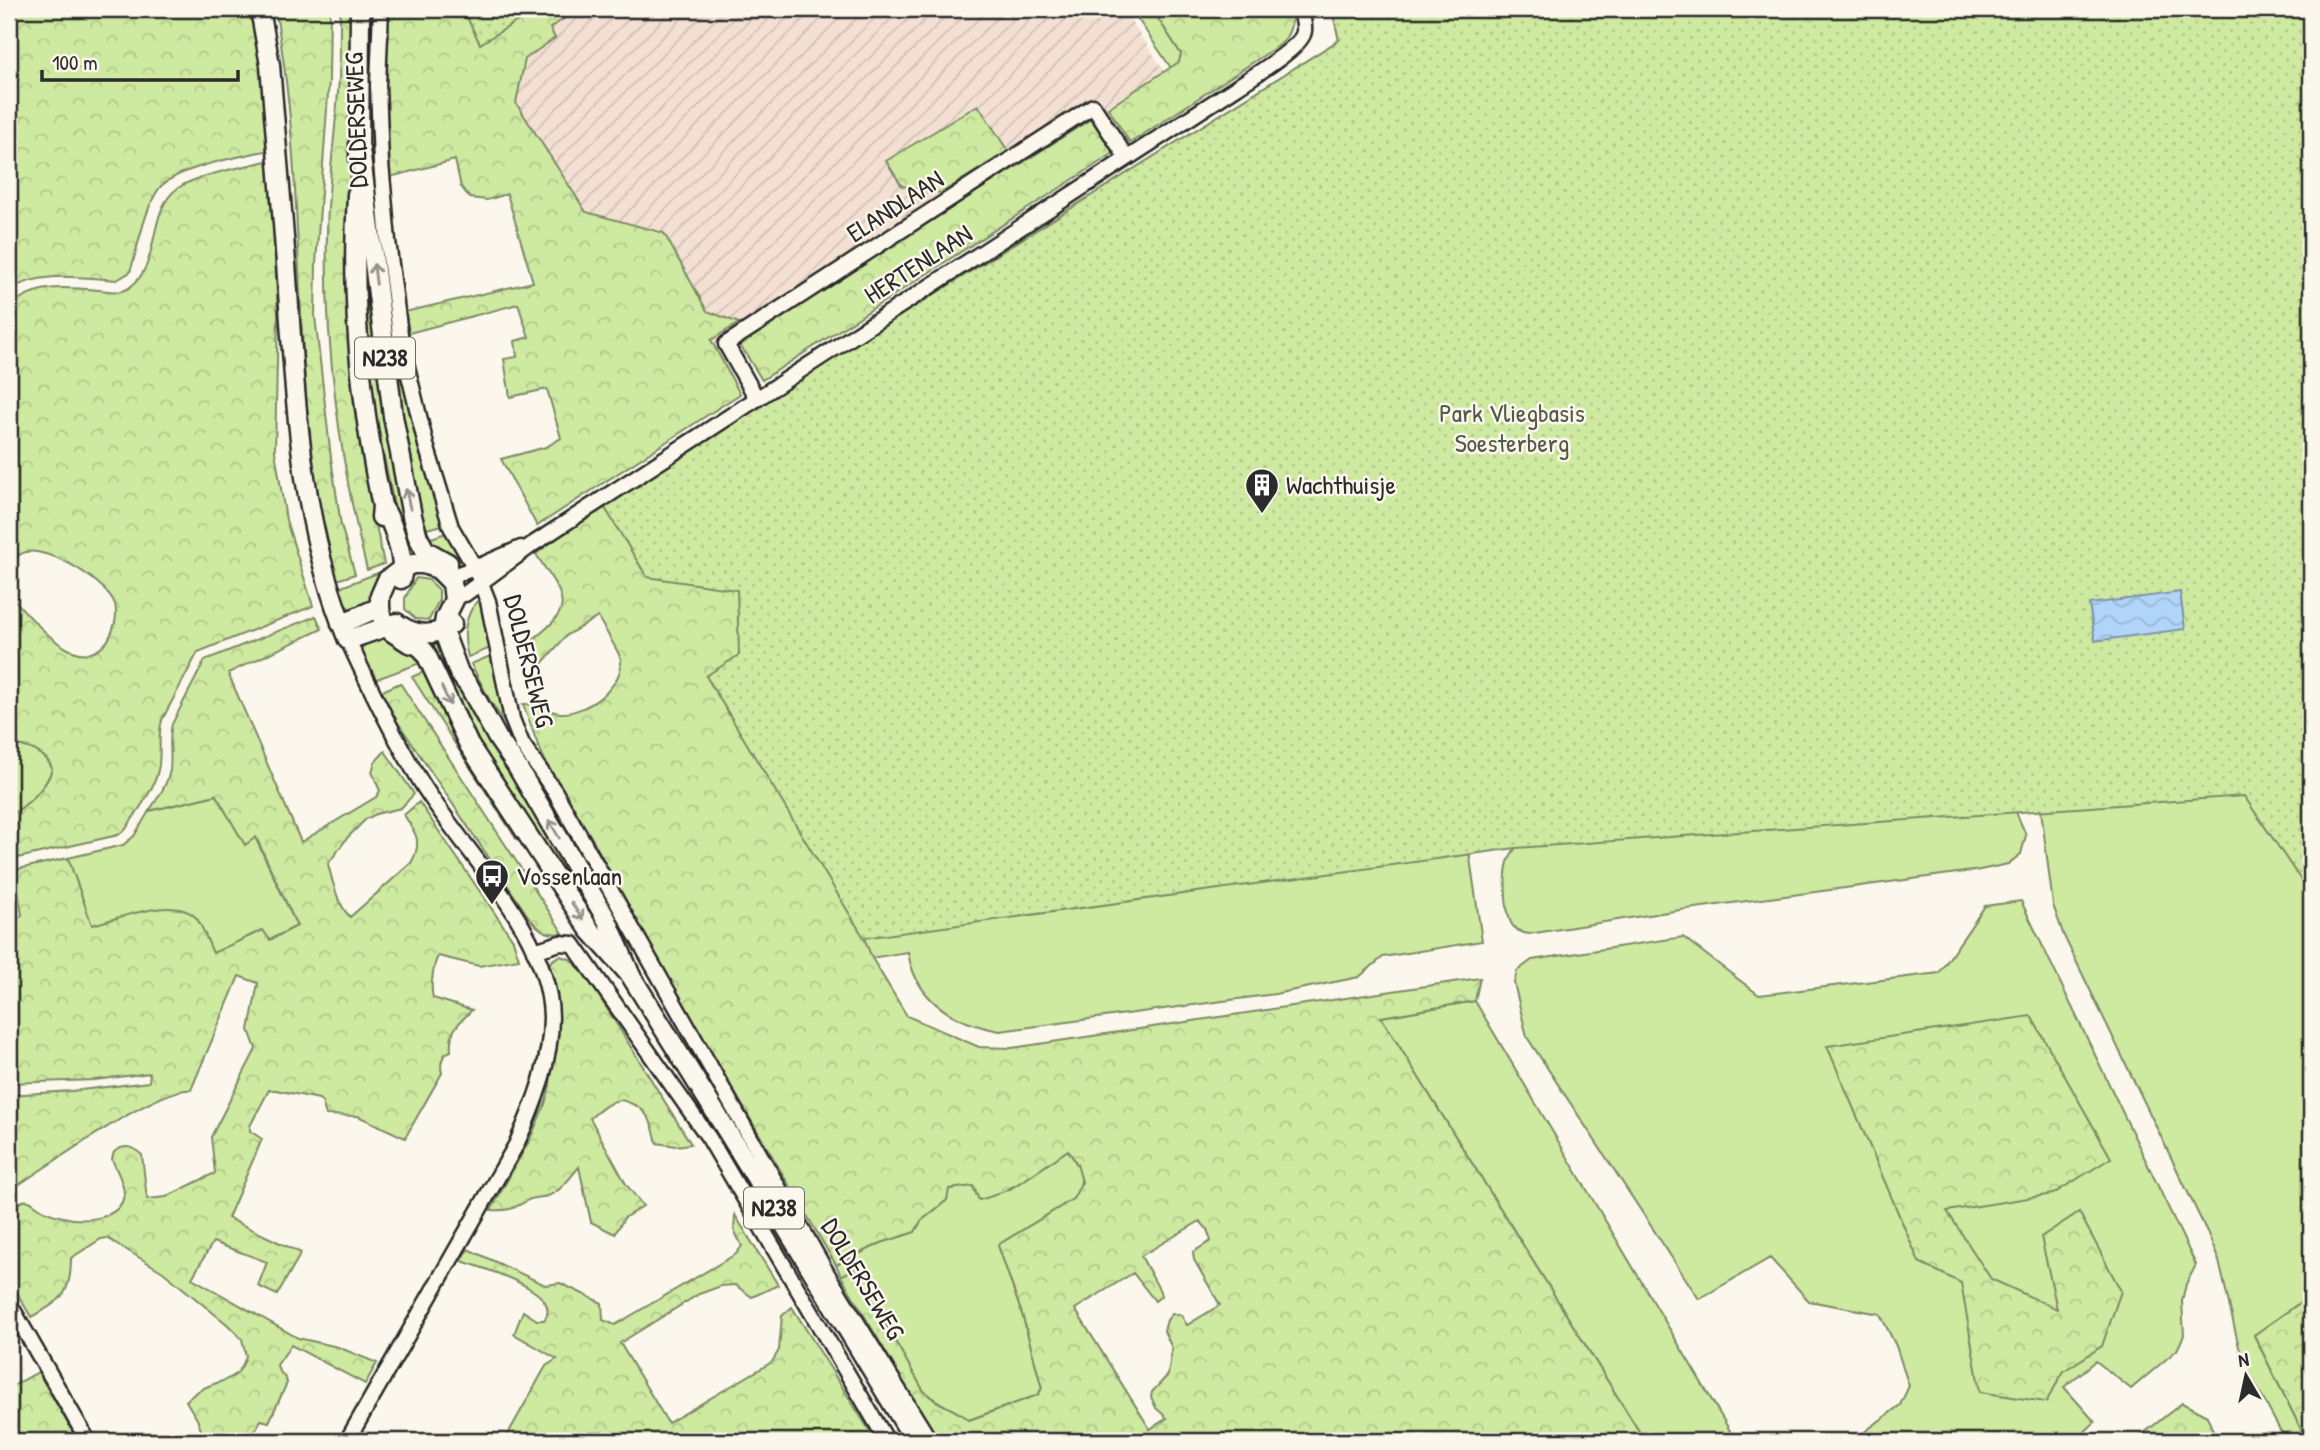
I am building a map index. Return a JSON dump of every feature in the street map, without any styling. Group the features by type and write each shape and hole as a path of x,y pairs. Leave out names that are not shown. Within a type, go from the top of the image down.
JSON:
{"main road":[{"path":"260,9 270,65 295,408 308,502 327,588 345,632"},
{"name":"N238","path":"360,9 360,149 355,236 359,357 382,506 381,517 390,553 398,571"},
{"name":"N238","path":"360,149 393,416 418,537 425,550 461,573"},
{"path":"345,632 380,607 383,587 398,571 413,564 461,573"},
{"path":"392,624 391,599 395,587 400,583 398,571"},
{"path":"345,632 392,624 419,634 447,628 463,606 465,594 461,573"},
{"path":"447,628 445,618 454,600 454,588 461,573"},
{"name":"N238","path":"380,607 392,624"},
{"name":"DOLDERSEWEG","path":"392,624 392,632 425,652 469,745 589,929 631,976"},
{"name":"DOLDERSEWEG","path":"447,628 467,671 469,686 607,920 631,976 915,1441"}],"street":[{"name":"DOLDERSEWEG","path":"381,9 381,163 401,342 461,573 482,583 488,601 512,719 522,744 555,792 829,1277 930,1441"},
{"name":"HERTENLAAN","path":"465,594 533,544 1237,87 1300,40 1304,32 1300,9"},
{"name":"ELANDLAAN","path":"757,399 726,344 1093,106 1126,157"},
{"name":"HERTENLAAN","path":"461,573 533,544"},
{"path":"345,632 369,685 421,783 505,899 534,951 549,996 551,1019 544,1072 516,1145 347,1441"},
{"path":"534,951 560,943 573,944 709,1138 887,1441"},
{"path":"9,1303 88,1441"}],"shaded area":[{"path":"571,9 1123,9 1174,85 694,380 513,104 519,49"}],"green space":[{"path":"9,9 254,9 273,149 194,169 166,182 158,190 149,208 130,272 117,280 48,278 21,284 9,290"},
{"path":"275,9 330,9 329,80 315,316 341,525 355,574 334,581 318,503 306,399 290,120"},
{"path":"340,9 356,9 348,246 351,351 364,458 384,564 367,570 342,445 328,316 328,213 339,78"},
{"path":"384,9 579,9 550,28 555,38 525,59 516,103 586,212 664,233 707,311 739,323 711,340 740,394 537,526 501,459 546,447 561,438 547,389 510,397 504,359 517,357 515,341 529,337 518,304 409,333 405,312 533,282 507,194 487,200 470,198 461,187 455,160 390,177 384,90 387,59"},
{"path":"463,9 537,9 480,44"},
{"path":"1131,9 1152,9 1181,54 1179,63 1171,68"},
{"path":"1152,9 1293,9 1290,28 1281,44 1130,143 1108,108 1179,62 1181,54"},
{"path":"1332,9 1401,9 864,938 872,958 907,1016 979,1047 1012,1048 1480,978 1475,1001 1381,1017 1645,1441 938,1441 841,1276 854,1269 923,1390 940,1403 969,1420 1038,1395 1042,1388 1023,1317 998,1245 1073,1199 1082,1182 1077,1164 1068,1150 1015,1186 979,1200 973,1186 949,1189 947,1200 921,1221 915,1232 881,1243 836,1265 667,977 538,745 523,704 560,713 580,709 591,704 609,689 616,680 621,660 598,617 567,635 538,668 528,643 555,620 562,601 554,582 536,554 602,503 1339,40","holes":["1200,1221 1207,1229 1211,1241 1193,1252 1194,1260 1220,1305 1187,1325 1181,1315 1172,1314 1167,1320 1164,1331 1172,1348 1168,1375 1152,1392 1151,1397 1156,1408 1167,1418 1150,1429 1075,1309 1133,1273 1155,1301 1161,1296 1160,1291 1141,1256"]},
{"name":"Park Vliegbasis Soesterberg","path":"1332,9 2311,9 2311,895 2244,796 1516,848 864,938 706,676 739,655 737,590 647,577 602,503 1339,40"},
{"path":"978,105 1008,151 941,193 902,186 886,161"},
{"path":"1091,119 1114,153 762,380 739,343"},
{"path":"270,160 278,316 275,451 286,520 313,606 198,652 162,720 159,764 153,786 126,829 118,835 9,860 9,816 35,796 46,783 52,769 40,754 9,743 9,596 56,642 84,654 97,651 108,640 116,613 110,595 99,584 70,564 39,552 26,552 17,557 13,568 13,589 9,589 9,308 28,294 51,288 115,292 127,289 140,277 151,252 162,210 168,198 178,188 209,175"},
{"path":"366,287 390,432 421,554 405,557 369,386 363,307"},
{"path":"385,312 390,318 420,455 443,525 422,530 407,456"},
{"path":"449,532 462,559 460,561 446,557 428,539"},
{"path":"383,571 375,592 364,607 350,609 343,602 336,589"},
{"path":"416,578 429,580 439,590 439,600 429,620 416,619 405,609 405,598"},
{"path":"737,589 1469,851 1482,941 1383,957 1359,977 1275,994 1000,1031 953,1016 929,997 919,984 908,952 871,958 864,938 706,676"},
{"path":"480,598 491,648 468,657 466,626 471,611"},
{"path":"316,616 322,629 228,673 301,842 376,797 380,791 372,772 375,762 385,751 414,794 401,808 366,819 348,837 328,864 342,905 350,917 411,863 417,843 412,827 404,815 419,802 513,940 519,959 479,966 438,956 432,976 433,998 472,1010 453,1032 451,1051 442,1060 442,1073 405,1138 358,1116 326,1115 319,1099 269,1090 250,1126 250,1131 262,1139 228,1218 301,1253 277,1295 258,1286 267,1262 213,1242 192,1278 298,1338 338,1347 377,1363 365,1384 291,1345 277,1365 287,1383 269,1422 261,1420 249,1441 205,1441 197,1419 186,1401 202,1389 230,1378 239,1371 246,1356 242,1339 163,1272 107,1238 71,1258 69,1280 63,1295 31,1317 9,1279 9,1208 30,1201 50,1213 71,1219 108,1215 121,1204 124,1195 122,1182 112,1159 114,1152 125,1147 142,1155 147,1199 166,1197 215,1173 211,1137 256,1049 249,1030 258,983 239,976 191,1090 175,1092 128,1115 9,1191 9,1095 149,1082 150,1073 95,1080 9,1083 9,926 22,915 18,891 9,877 9,871 68,858 92,925 146,910 176,909 188,912 197,919 213,953 263,930 270,940 297,926 256,837 245,845 216,795 149,811 169,776 172,724 205,660"},
{"path":"377,635 392,638 423,662 374,680 359,650"},
{"path":"442,643 468,702 600,928 480,745 430,646"},
{"path":"493,655 509,730 471,664"},
{"path":"425,671 474,767 517,840 412,677"},
{"path":"400,683 563,933 552,934 544,931 530,919 378,693"},
{"path":"2311,718 2311,1295 2254,1335 2307,1441 2286,1441 2242,1360 2219,1261 2208,1234 2064,936 2053,905 2041,810 2016,812 2026,835 2021,854 2008,864 1980,870 1680,910 1529,934 1515,928 1507,909 1506,871 1511,854 1523,838"},
{"path":"9,743 40,754 52,769 46,783 35,796 9,816"},
{"path":"216,795 245,844 255,837 297,926 269,940 262,930 213,954 197,919 148,911 92,926 68,858 123,845 134,836 149,811"},
{"path":"2021,901 2196,1265 2186,1284 2182,1301 2184,1335 2177,1350 2131,1389 2096,1361 2064,1387 2095,1422 2075,1441 1864,1441 1862,1434 1900,1405 1909,1386 1896,1346 1880,1314 1809,1301 1770,1258 1699,1299 1527,1037 1514,983 1517,971 1532,960 1683,937 1759,995 1939,973 1985,906"},
{"path":"560,956 570,959 588,978 691,1144 676,1146 657,1143 646,1114 623,1101 611,1103 590,1118 626,1184 643,1206 624,1218 615,1234 591,1222 579,1167 550,1195 531,1199 511,1209 491,1210 530,1139 550,1086 554,1040 547,972 551,962"},
{"path":"1475,1001 1736,1441 1645,1441 1381,1017"},
{"path":"2031,1016 2111,1158 2053,1194 1947,1211 1991,1279 2057,1309 2041,1237 2079,1212 2121,1291 2102,1346 2064,1371 2046,1402 1980,1392 1961,1283 1919,1262 1827,1046"},
{"path":"1068,1150 1081,1174 1078,1192 1073,1199 998,1245 1023,1317 1042,1388 1038,1395 969,1420 934,1400 923,1390 854,1270 841,1276 836,1265 881,1243 915,1232 921,1221 947,1200 948,1189 973,1186 977,1196 1010,1189"},
{"path":"735,1215 778,1285 752,1297 735,1285 721,1286 699,1294 620,1343 668,1423 772,1362 779,1350 782,1316 792,1307 876,1441 504,1441 546,1366 557,1359 514,1334 523,1311 537,1320 544,1320 548,1309 533,1290 502,1275 462,1261 468,1249 545,1285 560,1283 602,1303 603,1320 615,1325 736,1254 742,1246 734,1230"},
{"path":"2311,1295 2311,1441 2307,1441 2254,1335"},
{"path":"38,1372 78,1441 9,1441 9,1388"},
{"path":"2182,1403 2207,1416 2217,1441 2134,1441"}],"water":[{"path":"2180,592 2185,629 2095,641 2089,604"}],"place":[{"name":"Wachthuisje","path":"1262,515"},
{"name":"Vossenlaan","path":"492,906"}]}
